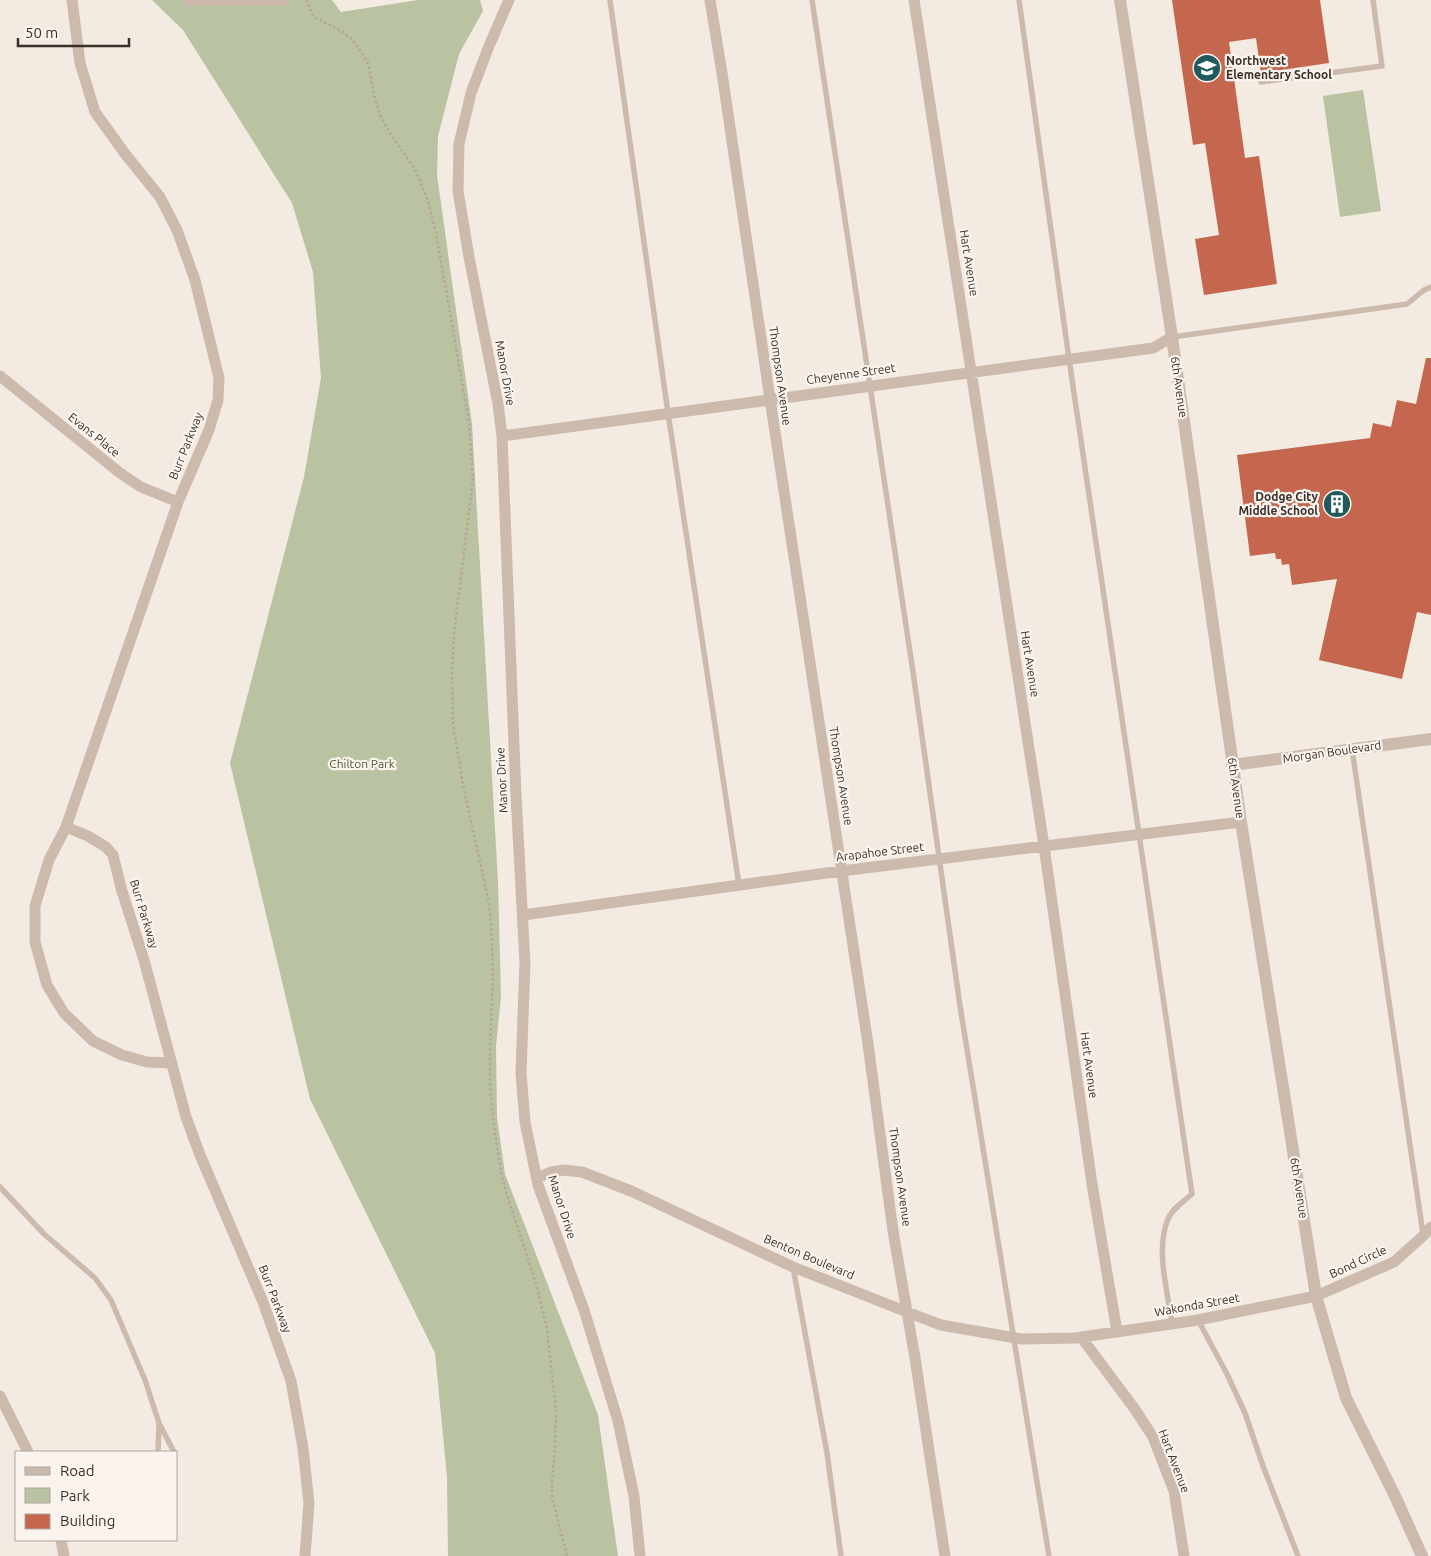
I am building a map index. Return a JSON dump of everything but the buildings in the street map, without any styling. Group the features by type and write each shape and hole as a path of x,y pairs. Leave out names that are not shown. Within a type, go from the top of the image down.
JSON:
{"street":[{"name":"Burr Parkway","path":"72,0 80,63 95,112 160,197 178,230 195,280 218,378 218,400 209,430 178,502 66,827 49,860 35,906 35,942 47,984 64,1013 93,1041 122,1055 147,1062 172,1063"},
{"path":"188,0 282,0"},
{"name":"Manor Drive","path":"510,0 488,46 471,93 459,144 458,191 498,404 502,436 516,796 525,963 522,1073 525,1122 538,1185 584,1310 618,1420 634,1496 640,1556"},
{"name":"Thompson Avenue","path":"710,0 868,1044 893,1231 945,1556"},
{"name":"Hart Avenue","path":"914,0 1044,846 1092,1184 1117,1332"},
{"name":"6th Avenue","path":"1120,0 1172,337 1232,765 1316,1296 1346,1398 1395,1496 1422,1556"},
{"name":"Cheyenne Street","path":"502,436 1153,348 1172,337"},
{"name":"Evans Place","path":"0,376 120,473 141,487 178,502"},
{"name":"Morgan Boulevard","path":"1232,765 1431,739"},
{"name":"Arapahoe Street","path":"523,915 841,871 1241,822"},
{"name":"Burr Parkway","path":"66,827 88,836 106,847 113,855 121,888 144,960 186,1117 263,1302 291,1381 303,1448 309,1503 305,1556"},
{"name":"Benton Boulevard","path":"537,1178 551,1172 563,1170 582,1172 631,1192 793,1267 941,1325 1022,1339 1081,1337"},
{"name":"Bond Circle","path":"1316,1296 1394,1262 1427,1231"},
{"name":"Wakonda Street","path":"1081,1337 1198,1320 1316,1296"},
{"name":"Hart Avenue","path":"1081,1337 1153,1437 1174,1490 1184,1556"},
{"path":"0,1396 28,1451"},
{"path":"61,1541 64,1556"}],"lane":[{"path":"610,0 668,413 739,885"},
{"path":"812,0 940,859 960,1006 1049,1556"},
{"path":"1019,0 1069,359 1192,1194 1168,1218 1161,1251 1172,1324"},
{"path":"1261,82 1382,66 1373,0"},
{"path":"1172,337 1407,304 1424,290 1431,288"},
{"path":"1352,749 1427,1231"},
{"path":"0,1187 44,1234 95,1278 111,1300 145,1380 159,1423 173,1451"},
{"path":"793,1267 827,1453 841,1556"},
{"path":"1198,1320 1227,1374 1245,1414 1298,1556"},
{"path":"158,1451 159,1423"}],"path":[{"path":"306,0 314,17 351,38 367,61 380,117 415,169 428,201 436,233 469,422 473,479 454,633 452,671 453,724 463,785 485,884 491,924 493,974 490,1087 495,1133 506,1192 535,1280 547,1328 556,1410 552,1497 568,1556"}],"green space":[{"name":"Chilton Park","path":"152,0 332,0 341,12 418,0 480,0 483,11 459,54 438,136 437,175 472,424 498,882 501,997 496,1046 497,1117 505,1174 598,1415 618,1556 448,1556 447,1477 435,1353 310,1099 230,763 304,477 321,378 313,272 292,203 183,30"},
{"path":"1363,90 1381,211 1340,217 1323,96"}],"place":[{"name":"Northwest Elementary School","path":"1207,68"},
{"name":"Dodge City Middle School","path":"1337,504"}]}
